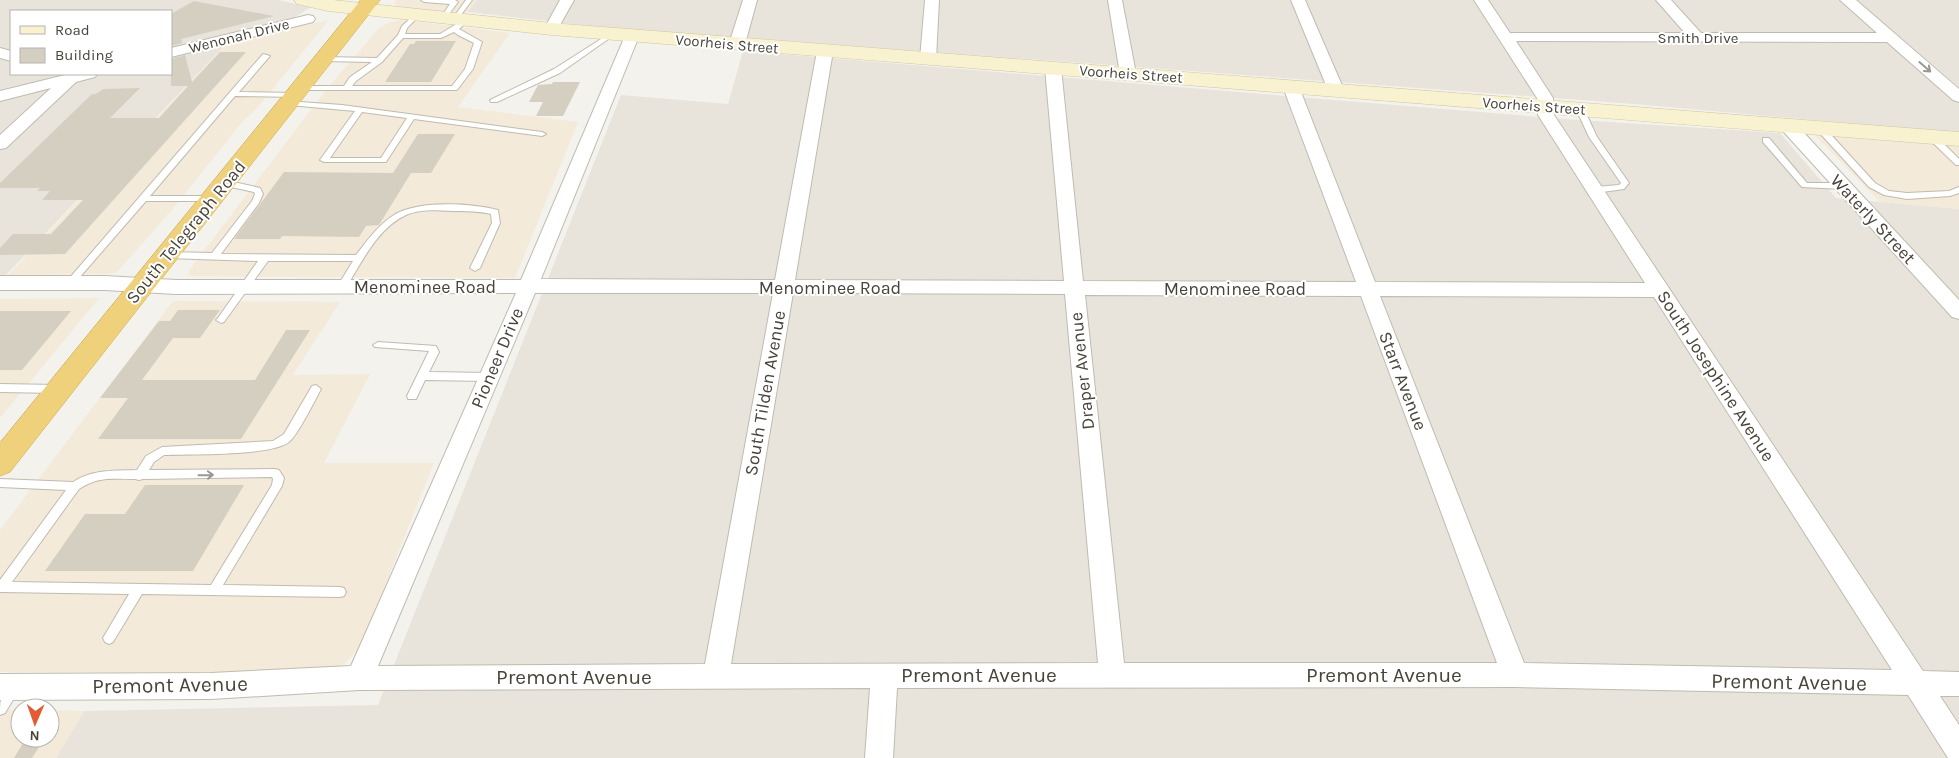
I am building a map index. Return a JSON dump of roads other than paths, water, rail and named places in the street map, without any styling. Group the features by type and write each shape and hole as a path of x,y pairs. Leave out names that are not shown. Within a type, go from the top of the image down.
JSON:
{"highway":[{"name":"South Telegraph Road","path":"0,464 367,4"}],"street":[{"name":"Voorheis Street","path":"303,0 421,7 551,30 1959,139"},
{"path":"551,30 567,0"},
{"path":"737,44 750,0"},
{"path":"928,59 932,0"},
{"path":"1115,0 1128,74"},
{"path":"1298,0 1336,90"},
{"name":"South Josephine Avenue","path":"1481,0 1545,98 1546,114 1959,750"},
{"path":"1663,0 1697,38"},
{"path":"1847,0 1956,92"},
{"name":"Wenonah Drive","path":"172,53 308,19"},
{"name":"Pioneer Drive","path":"359,678 528,287 622,35"},
{"name":"Smith Drive","path":"1505,37 1891,38"},
{"name":"South Tilden Avenue","path":"716,676 825,51"},
{"name":"Draper Avenue","path":"1053,68 1112,675"},
{"path":"0,96 70,76"},
{"path":"0,144 70,76"},
{"name":"Starr Avenue","path":"1291,86 1515,676"},
{"name":"Waterly Street","path":"1788,126 1959,312"},
{"name":"Menominee Road","path":"0,283 244,287 1660,290"},
{"name":"Premont Avenue","path":"7,687 211,686 359,678 1112,675 1515,676 1959,684"},
{"path":"880,758 884,676"}],"lane":[{"path":"401,36 441,36 455,14 469,0"},
{"path":"346,88 353,79 379,60 401,36 404,27 421,7"},
{"path":"234,94 295,95 346,88 454,88 469,68 478,42 460,34 455,14"},
{"path":"494,100 557,71 622,35"},
{"path":"70,283 266,56"},
{"path":"324,59 379,60"},
{"path":"295,95 360,110 542,134"},
{"path":"1580,109 1593,137 1625,184 1621,187 1595,190"},
{"path":"360,110 324,160 383,160 412,117"},
{"path":"1820,128 1872,185 1887,194 1907,196 1950,193 1959,190"},
{"path":"1932,137 1959,163"},
{"path":"1766,140 1805,186 1843,186"},
{"path":"144,198 218,191 257,190 259,194 256,201 214,257"},
{"path":"342,287 359,258 376,236 392,221 403,214 429,209 486,210 496,212 496,223 475,268"},
{"path":"167,255 359,258"},
{"path":"221,320 265,258"},
{"path":"378,345 433,348 434,352 412,396"},
{"path":"423,376 489,377"},
{"path":"0,388 60,389"},
{"path":"139,476 150,459 162,451 275,446 288,437 316,389"},
{"path":"1,587 75,486 87,478 101,475 157,476 275,473 279,478 277,486 214,590"},
{"path":"0,483 75,486"},
{"path":"1,587 340,592"},
{"path":"109,638 139,589"},
{"path":"0,709 7,687"}]}
